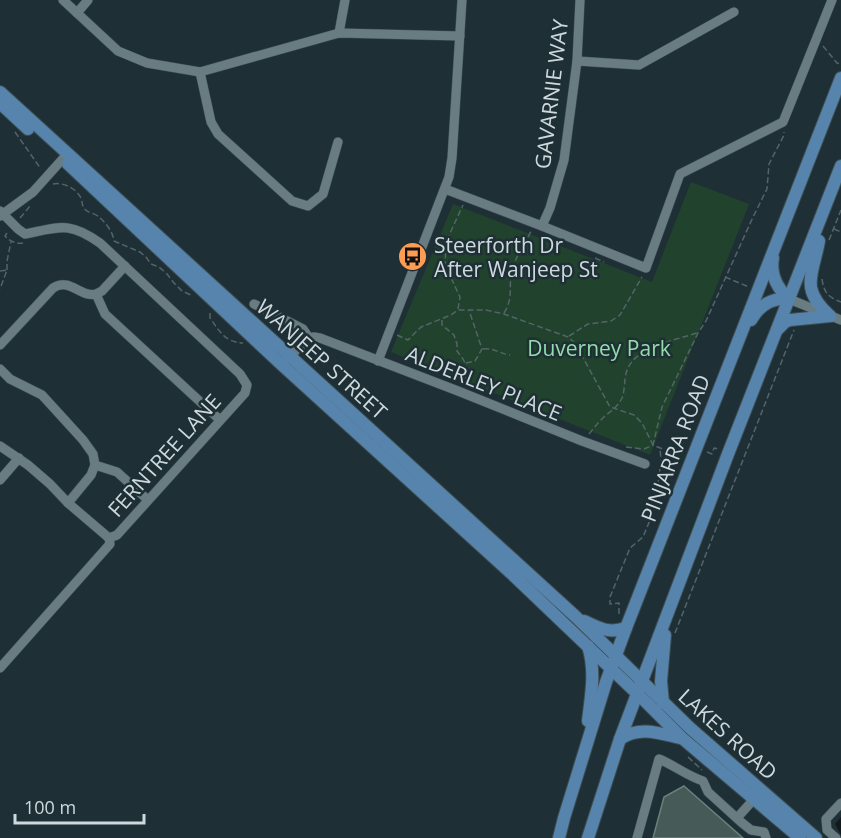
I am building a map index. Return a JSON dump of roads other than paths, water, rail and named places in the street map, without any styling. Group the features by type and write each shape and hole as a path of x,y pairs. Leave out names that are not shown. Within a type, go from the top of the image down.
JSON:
{"main road":[{"name":"PINJARRA ROAD","path":"560,838 584,752 614,663 623,622 841,78"},
{"name":"WANJEEP STREET","path":"0,92 65,156 515,569 588,645 614,663"},
{"name":"WANJEEP STREET","path":"0,104 65,156"},
{"path":"588,838 620,739 841,166"},
{"path":"824,210 810,280 812,294 819,306 836,318"},
{"path":"775,247 772,270 779,287 789,299"},
{"path":"737,342 760,308 777,298 789,299"},
{"path":"776,333 780,326 789,320 836,318"},
{"name":"WANJEEP STREET","path":"515,569 575,616 614,663"},
{"path":"663,703 661,681 663,644 670,607"},
{"path":"575,616 607,631 616,631 623,622"},
{"path":"584,752 593,674 588,645"},
{"name":"LAKES ROAD","path":"614,663 642,681 803,834"},
{"name":"LAKES ROAD","path":"614,663 638,693 682,738 754,799 803,834 816,838"},
{"path":"620,739 640,731 682,738"}],"street":[{"path":"63,0 118,51 147,63 200,72 339,33 460,36"},
{"path":"77,13 88,0"},
{"path":"339,33 345,0"},
{"path":"378,361 449,177 462,0"},
{"name":"GAVARNIE WAY","path":"538,225 550,208 564,160 577,61 580,0"},
{"path":"445,189 646,268 680,174 783,122 832,0"},
{"path":"577,61 639,65 734,12"},
{"path":"200,72 211,122 218,134 292,201 308,206 323,194 338,142"},
{"path":"0,345 57,285 71,286 87,295 96,294 102,291 125,266 86,233 71,228 55,227 25,234 1,213 33,192 65,156"},
{"name":"FERNTREE LANE","path":"0,668 110,544 109,538 117,535 244,393 247,385 240,374 125,266"},
{"path":"96,294 105,314 220,420"},
{"path":"789,299 836,318"},
{"name":"ALDERLEY PLACE","path":"254,304 303,329 309,338 320,338 645,464"},
{"path":"286,360 309,338"},
{"path":"0,369 10,379 42,395 93,454 95,465 91,476 68,503"},
{"path":"0,446 19,458 50,484 68,503 109,538"},
{"path":"0,480 19,458"},
{"path":"95,465 117,472 148,500"},
{"path":"637,838 659,759 703,781 708,792 751,830 764,832 765,838"},
{"path":"737,818 754,799"},
{"path":"836,838 827,830 826,819 841,803"},
{"path":"803,834 827,830"}],"place":[{"name":"Steerforth Dr After Wanjeep St","path":"413,257"}],"park label":[{"name":"Duverney Park","path":"599,348"}]}
